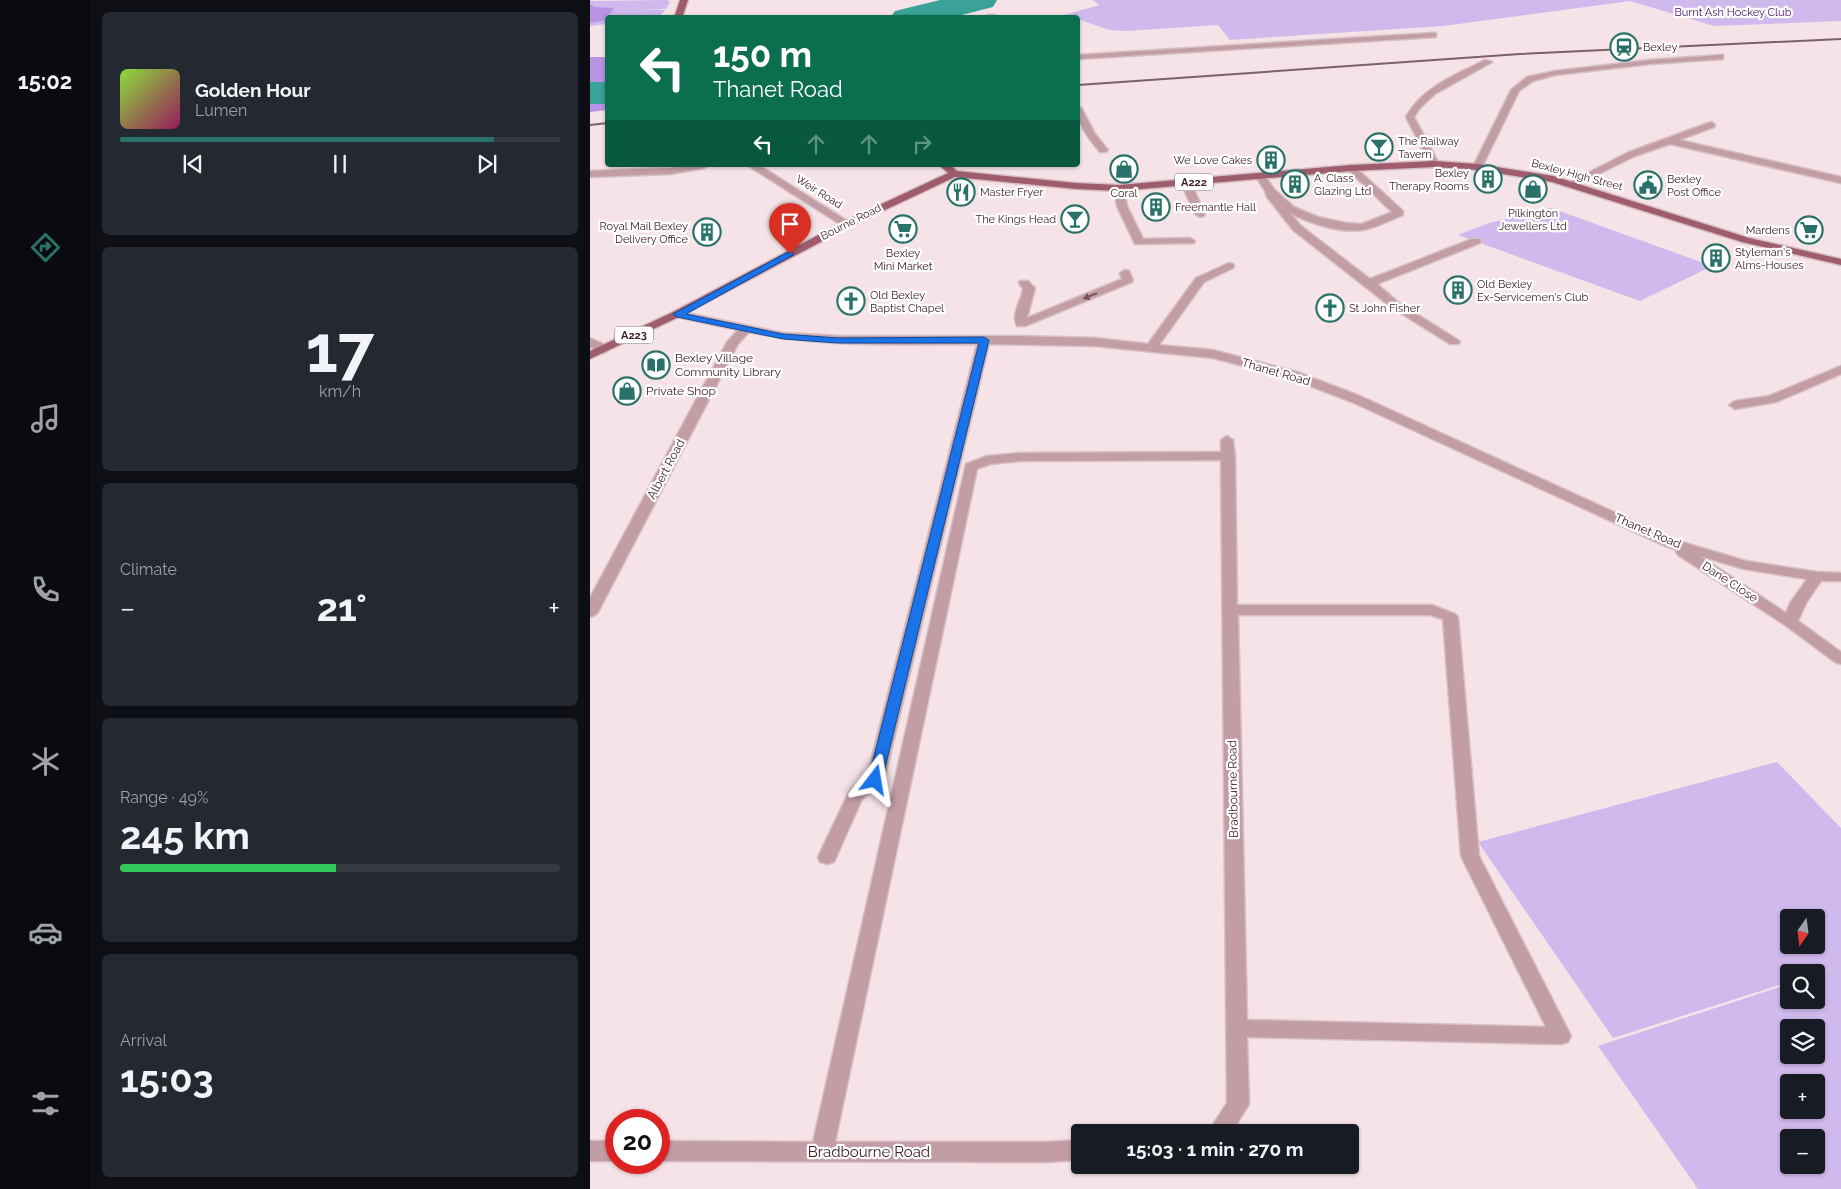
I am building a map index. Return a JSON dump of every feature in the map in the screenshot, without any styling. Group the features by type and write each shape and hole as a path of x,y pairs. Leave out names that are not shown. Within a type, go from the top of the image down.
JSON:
{"main road":[{"path":"679,15 684,0"},
{"name":"Bexley High Street","path":"954,174 1083,187 1119,188 1351,168 1434,164 1478,167 1526,174 1571,184 1746,240 1841,262"},
{"path":"946,167 954,174"},
{"name":"Bourne Road","path":"590,355 677,314 846,224 954,174"}],"street":[{"path":"1080,57 1433,34"},
{"path":"1478,167 1515,90 1530,79 1555,73 1631,64 1720,58"},
{"path":"1434,164 1410,117 1413,109 1425,98 1488,62"},
{"path":"1080,113 1090,134 1103,150"},
{"path":"1571,184 1632,154 1711,126"},
{"path":"1669,141 1841,180"},
{"path":"590,174 670,171 693,167"},
{"name":"Weir Road","path":"755,167 846,224"},
{"path":"1270,191 1279,195 1290,209 1310,218 1334,224 1362,227 1399,213 1351,168"},
{"path":"1261,177 1270,191 1270,195 1297,228 1395,305 1454,342"},
{"path":"1186,183 1200,214"},
{"path":"1119,188 1122,206 1138,242 1150,253"},
{"path":"1138,242 1190,241"},
{"path":"1369,283 1476,241"},
{"path":"1152,347 1200,280 1230,266"},
{"path":"1021,324 1128,280 1125,273"},
{"path":"1016,340 1021,324 1020,314 1028,296 1029,288 1024,284"},
{"name":"Thanet Road","path":"677,314 783,336 838,340 1095,342 1213,354 1293,375 1362,401 1670,542 1744,565 1817,576 1841,577"},
{"name":"Albert Road","path":"590,612 733,342 746,329"},
{"path":"827,856 855,796 875,780 984,340"},
{"path":"590,342 604,348"},
{"path":"1735,405 1772,399 1841,370"},
{"name":"Bradbourne Road","path":"822,1152 971,468 987,460 1020,457 1227,448 1238,1104 1226,1124"},
{"name":"Dane Close","path":"1670,542 1790,622 1841,659"},
{"path":"1790,622 1798,603 1817,576"},
{"path":"1230,610 1432,610 1450,617 1470,856 1561,1036 1238,1028"},
{"path":"590,1151 605,1151"},
{"name":"Bradbourne Road","path":"670,1151 1071,1151"}],"green space":[{"path":"667,0 670,2 666,9 642,10 665,10 661,15 605,15 605,24 590,26 590,1"},
{"name":"Burnt Ash Hockey Club","path":"1092,0 1841,0 1841,21 1714,26 1630,1 1443,26 1230,40 1218,25 1126,31 1109,30 1080,20 1080,15 1064,15 1100,5"},
{"path":"1551,208 1712,266 1640,301 1458,235 1489,223"},
{"path":"1777,762 1841,828 1841,1189 1698,1189 1598,1046 1780,987 1780,1009 1825,1009 1825,972 1836,968 1825,971 1825,964 1780,964 1780,985 1613,1038 1478,842"}],"shaded area":[{"path":"590,4 595,7 614,8 609,15 605,15 605,20 603,21 590,23"},
{"path":"590,57 605,57 605,110 590,112"}],"waterway":[{"path":"919,15 981,0"},
{"path":"590,93 605,93"}],"railway":[{"path":"1080,85 1520,54 1841,39"},
{"path":"590,125 605,123"}],"place":[{"name":"Bexley","path":"1624,47"},
{"name":"The Railway Tavern","path":"1379,147"},
{"name":"We Love Cakes","path":"1271,160"},
{"name":"Coral","path":"1124,169"},
{"name":"Bexley Therapy Rooms","path":"1488,179"},
{"name":"A. Class Glazing Ltd","path":"1295,184"},
{"name":"Bexley Post Office","path":"1648,185"},
{"name":"Pilkington Jewellers Ltd","path":"1533,189"},
{"name":"Master Fryer","path":"961,192"},
{"name":"Freemantle Hall","path":"1156,207"},
{"name":"The Kings Head","path":"1075,219"},
{"name":"Bexley Mini Market","path":"903,229"},
{"name":"Mardens","path":"1809,230"},
{"name":"Royal Mail Bexley Delivery Office","path":"707,232"},
{"name":"Styleman's Alms-Houses","path":"1716,258"},
{"name":"Old Bexley Ex-Servicemen's Club","path":"1458,290"},
{"name":"Old Bexley Baptist Chapel","path":"851,301"},
{"name":"St John Fisher","path":"1330,308"},
{"name":"Bexley Village Community Library","path":"656,365"},
{"name":"Private Shop","path":"627,391"}],"route":[{"path":"790,254 677,314 783,336 838,340 984,340 875,780"}]}
